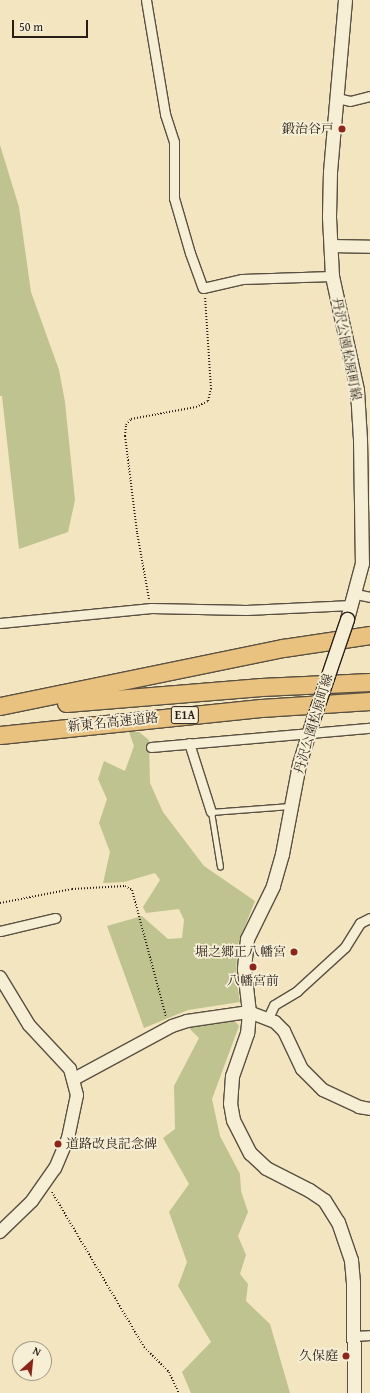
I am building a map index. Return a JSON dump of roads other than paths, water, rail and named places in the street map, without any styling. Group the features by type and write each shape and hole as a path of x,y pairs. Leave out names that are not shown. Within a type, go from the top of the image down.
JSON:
{"highway":[{"path":"0,707 283,648 370,635"},
{"name":"新東名高速道路","path":"0,707 261,687 370,682"},
{"name":"新東名高速道路","path":"0,735 261,708 370,701"}],"main road":[{"name":"丹沢公園松原町線","path":"345,0 330,172 332,276 357,390 366,560 310,728 272,886 247,939 244,969 247,1033 230,1090 233,1120 242,1141 255,1158 266,1168 309,1190 333,1211 351,1260 354,1336 354,1393"}],"street":[{"path":"146,0 165,114 174,142 174,198 190,253 203,288 242,279 332,276"},
{"path":"337,98 350,101 370,96"},
{"path":"331,246 370,247"},
{"path":"0,623 151,608 246,610 370,597"},
{"path":"151,747 310,728 370,728"},
{"path":"189,743 211,812"},
{"path":"0,931 55,918"},
{"path":"268,1018 274,1005 297,991 345,947 360,923 370,918"},
{"path":"0,977 29,1025 61,1058 74,1079 77,1096 74,1116 60,1156 46,1182 32,1201 0,1232"},
{"path":"74,1079 172,1026 203,1019 245,1013 268,1018 284,1031 302,1069 323,1090 359,1107 370,1109"},
{"path":"354,1336 370,1335"}],"lane":[{"path":"220,867 211,812 292,806"}],"place":[{"name":"鍛治谷戸","path":"342,129"},
{"name":"堀之郷正八幡宮","path":"294,952"},
{"name":"八幡宮前","path":"253,967"},
{"name":"道路改良記念碑","path":"58,1144"},
{"name":"久保庭","path":"346,1356"}]}
